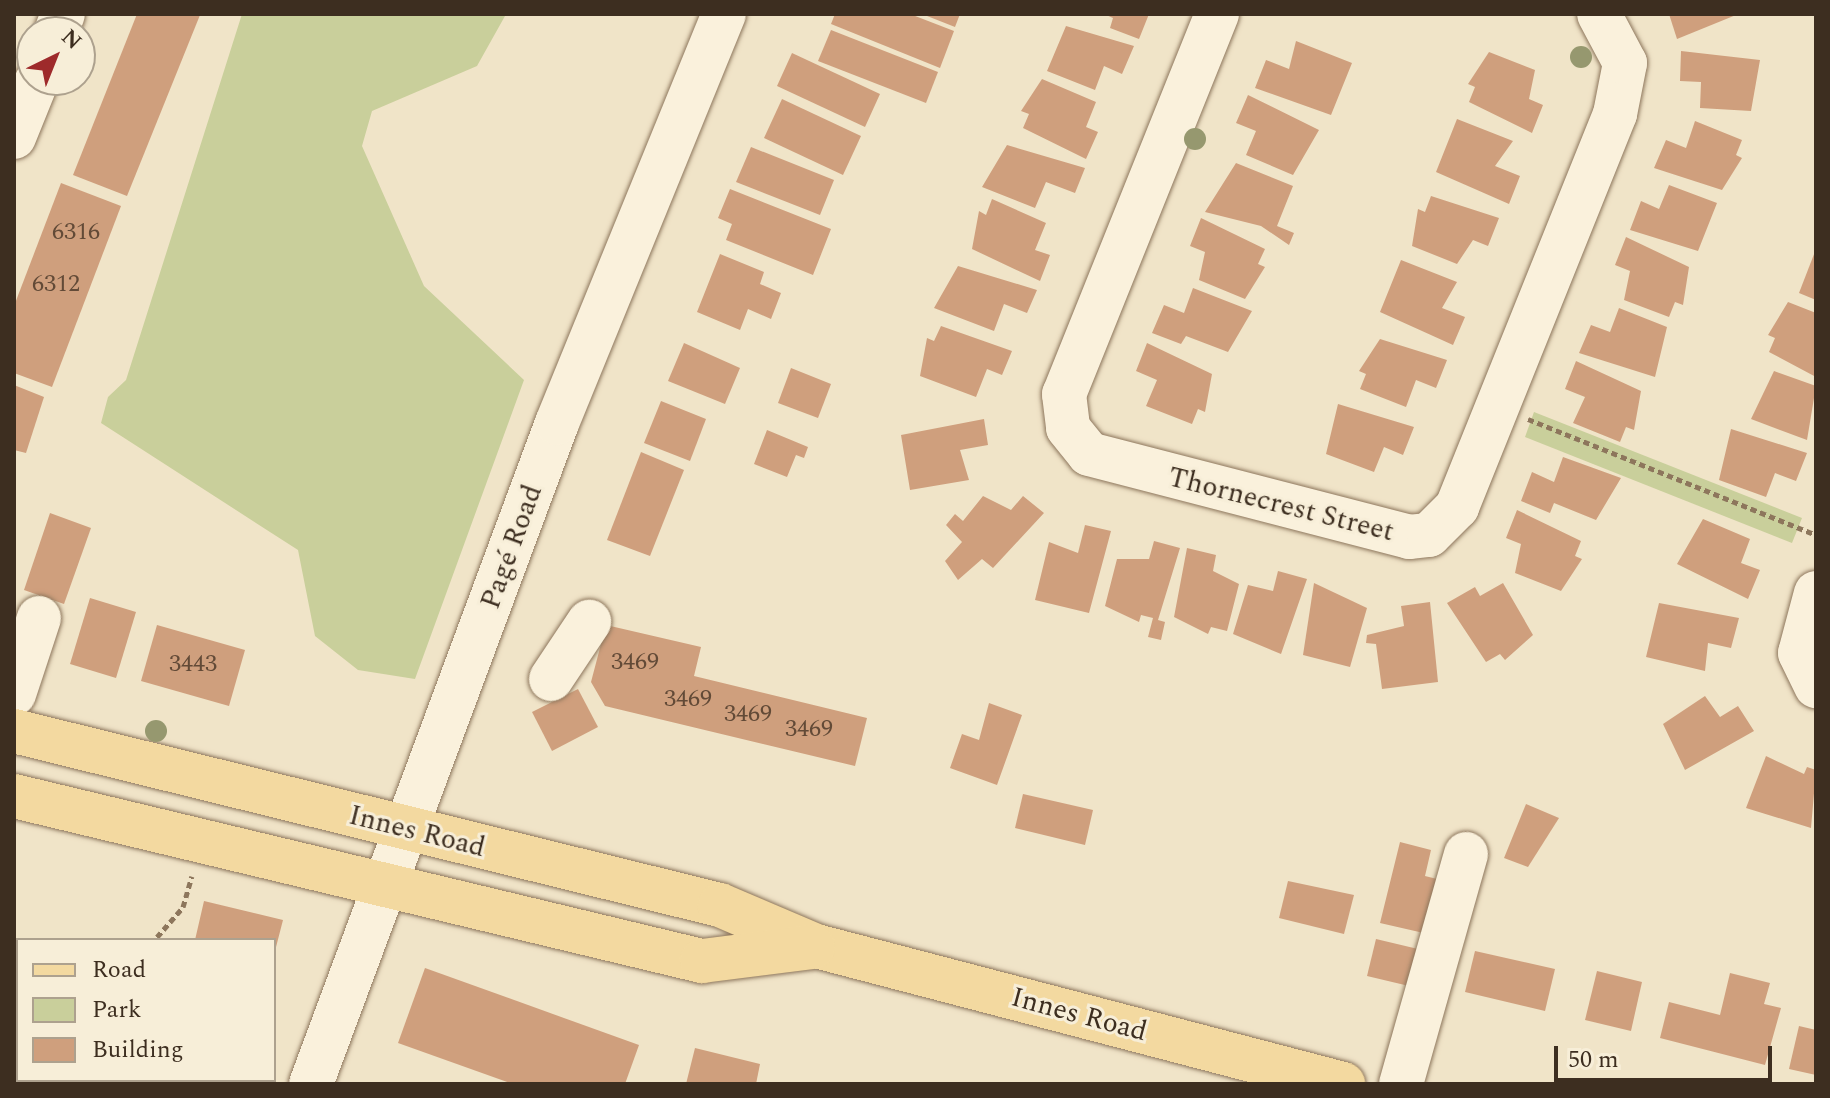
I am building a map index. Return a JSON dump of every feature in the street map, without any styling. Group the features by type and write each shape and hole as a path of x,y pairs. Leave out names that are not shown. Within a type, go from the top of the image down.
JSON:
{"main road":[{"name":"Innes Road","path":"14,731 408,831 720,905 816,946 1343,1084"},
{"name":"Innes Road","path":"14,796 702,961 816,946"}],"street":[{"name":"Pagé Road","path":"311,1084 408,831 557,423 724,14"},
{"name":"Thornecrest Street","path":"1217,14 1064,394 1068,428 1103,458 1409,537 1429,535 1457,507 1624,82 1621,45 1599,14"},
{"path":"14,137 31,96"},
{"path":"1816,593 1800,653 1816,686"},
{"path":"14,694 39,618"},
{"path":"551,679 589,622"},
{"path":"1401,1084 1466,854"}],"path":[{"path":"1497,407 1816,535"},
{"path":"157,937 183,907 192,876"}],"green space":[{"path":"242,14 505,16 477,66 372,111 362,146 424,286 524,380 415,679 358,670 315,636 298,550 101,423 108,397 126,380"},
{"path":"1534,412 1802,518 1792,543 1525,437"}],"building":[{"path":"137,14 200,15 127,196 73,175"},
{"path":"835,14 910,14 954,31 940,68 831,24"},
{"path":"922,14 960,14 955,27"},
{"path":"1104,14 1149,14 1139,39 1110,28 1113,18"},
{"path":"1669,14 1735,14 1736,15 1677,39"},
{"path":"1066,26 1134,46 1122,74 1104,66 1095,90 1047,71"},
{"path":"831,30 938,72 926,103 818,61"},
{"path":"1296,41 1352,63 1331,115 1255,88 1266,60 1289,69"},
{"path":"1681,51 1760,60 1751,111 1700,108 1701,82 1680,81"},
{"path":"1489,52 1535,70 1529,99 1543,105 1532,133 1469,102 1475,87 1468,84"},
{"path":"792,53 880,94 865,127 777,86"},
{"path":"1042,79 1096,102 1086,127 1098,132 1086,159 1023,128 1029,114 1021,111"},
{"path":"1248,95 1319,130 1293,175 1246,155 1256,131 1236,123"},
{"path":"782,99 861,136 843,175 764,138"},
{"path":"1457,119 1513,141 1495,166 1520,176 1509,204 1436,172"},
{"path":"1695,121 1742,140 1736,155 1742,158 1722,190 1654,168 1666,140 1686,148"},
{"path":"1007,145 1085,168 1075,193 1046,182 1035,208 982,187"},
{"path":"751,147 834,180 820,215 736,182"},
{"path":"1236,163 1293,186 1277,226 1294,233 1289,245 1261,226 1205,212"},
{"path":"61,183 121,206 52,387 14,373 14,306"},
{"path":"1669,185 1717,203 1698,251 1630,230 1641,201 1659,209"},
{"path":"730,189 831,229 813,275 726,240 732,224 718,218"},
{"path":"1431,196 1499,218 1488,246 1473,240 1457,264 1412,246 1418,209 1425,212"},
{"path":"992,199 1046,223 1035,250 1050,255 1040,281 972,249 979,211 986,215"},
{"path":"1201,218 1265,249 1258,264 1265,267 1245,299 1199,280 1205,252 1190,246"},
{"path":"1626,237 1689,267 1683,305 1675,302 1669,317 1624,300 1630,271 1615,265"},
{"path":"1816,249 1816,300 1799,293"},
{"path":"720,254 764,272 760,284 781,293 771,319 748,309 740,330 697,312"},
{"path":"1401,260 1457,282 1442,308 1465,317 1453,345 1380,312"},
{"path":"958,266 1037,290 1027,313 1004,304 994,331 934,308"},
{"path":"1193,288 1252,311 1228,352 1186,336 1181,344 1152,333 1164,305 1184,313"},
{"path":"1788,302 1816,313 1816,377 1769,352 1775,338 1768,335"},
{"path":"1619,308 1667,327 1655,377 1579,353 1591,325 1610,332"},
{"path":"941,326 1012,351 1002,375 987,369 976,397 920,376 927,338 934,341"},
{"path":"1380,339 1447,360 1436,388 1416,380 1406,407 1360,389 1366,374 1359,371"},
{"path":"684,343 740,368 725,404 668,381"},
{"path":"1147,343 1212,374 1205,412 1198,409 1192,424 1146,406 1157,380 1136,371"},
{"path":"1576,361 1641,391 1634,430 1626,427 1620,442 1573,423 1585,397 1565,389"},
{"path":"791,368 831,384 818,418 778,403"},
{"path":"1774,371 1816,386 1807,440 1751,419"},
{"path":"14,385 44,397 26,453 14,450"},
{"path":"661,401 706,419 690,461 644,443"},
{"path":"1338,404 1414,427 1403,455 1384,447 1374,472 1326,454"},
{"path":"984,419 988,445 960,450 969,480 910,490 901,435"},
{"path":"1731,429 1807,453 1796,481 1775,473 1766,497 1719,480"},
{"path":"767,430 808,447 804,458 796,455 787,477 754,464"},
{"path":"641,452 684,470 650,556 607,540"},
{"path":"1563,457 1621,478 1596,520 1554,503 1550,513 1521,501 1532,472 1554,482"},
{"path":"983,496 1011,510 1023,496 1044,513 993,568 982,559 958,580 945,561 962,542 946,525 955,514 963,521"},
{"path":"1517,510 1581,541 1575,556 1582,559 1561,591 1515,573 1521,544 1506,538"},
{"path":"50,513 91,528 64,604 24,590"},
{"path":"1703,519 1750,539 1741,563 1760,570 1748,599 1677,564"},
{"path":"1085,525 1111,531 1089,613 1035,600 1049,542 1078,553"},
{"path":"1154,541 1180,548 1158,620 1165,622 1161,640 1148,637 1153,618 1141,615 1139,622 1105,606 1117,559 1149,559"},
{"path":"1187,548 1216,555 1213,571 1239,584 1227,631 1211,627 1208,634 1174,617"},
{"path":"1278,571 1307,579 1281,654 1233,634 1248,585 1273,591"},
{"path":"1314,583 1367,608 1350,667 1303,655"},
{"path":"1503,583 1533,635 1505,660 1500,654 1486,662 1447,603 1475,587 1480,596"},
{"path":"90,598 136,612 116,678 70,664"},
{"path":"1430,602 1438,682 1382,689 1376,644 1366,643 1367,635 1404,626 1401,606"},
{"path":"1659,603 1739,618 1731,648 1708,643 1705,671 1646,657"},
{"path":"157,625 245,650 229,706 141,681"},
{"path":"606,625 701,647 694,676 867,718 855,766 605,706 591,682"},
{"path":"578,689 598,727 552,751 532,712"},
{"path":"1705,696 1720,717 1738,706 1754,731 1685,770 1663,724"},
{"path":"989,703 1022,715 997,785 950,768 962,734 979,740"},
{"path":"1766,756 1804,774 1807,767 1816,770 1811,828 1746,808"},
{"path":"1023,794 1093,810 1085,845 1015,828"},
{"path":"1526,804 1559,818 1528,867 1504,858"},
{"path":"1400,842 1431,850 1425,876 1441,880 1428,934 1380,923"},
{"path":"1288,881 1354,895 1344,934 1279,918"},
{"path":"204,901 283,920 276,947 276,938 195,938"},
{"path":"1376,939 1418,949 1409,986 1367,976"},
{"path":"1475,951 1555,969 1545,1011 1465,992"},
{"path":"425,968 639,1045 625,1084 513,1084 398,1043"},
{"path":"1597,971 1642,982 1631,1031 1585,1020"},
{"path":"1730,973 1770,983 1764,1004 1781,1008 1765,1065 1660,1038 1669,1002 1720,1015"},
{"path":"1799,1026 1816,1030 1816,1075 1789,1069"},
{"path":"695,1048 760,1064 756,1084 686,1084"}]}
